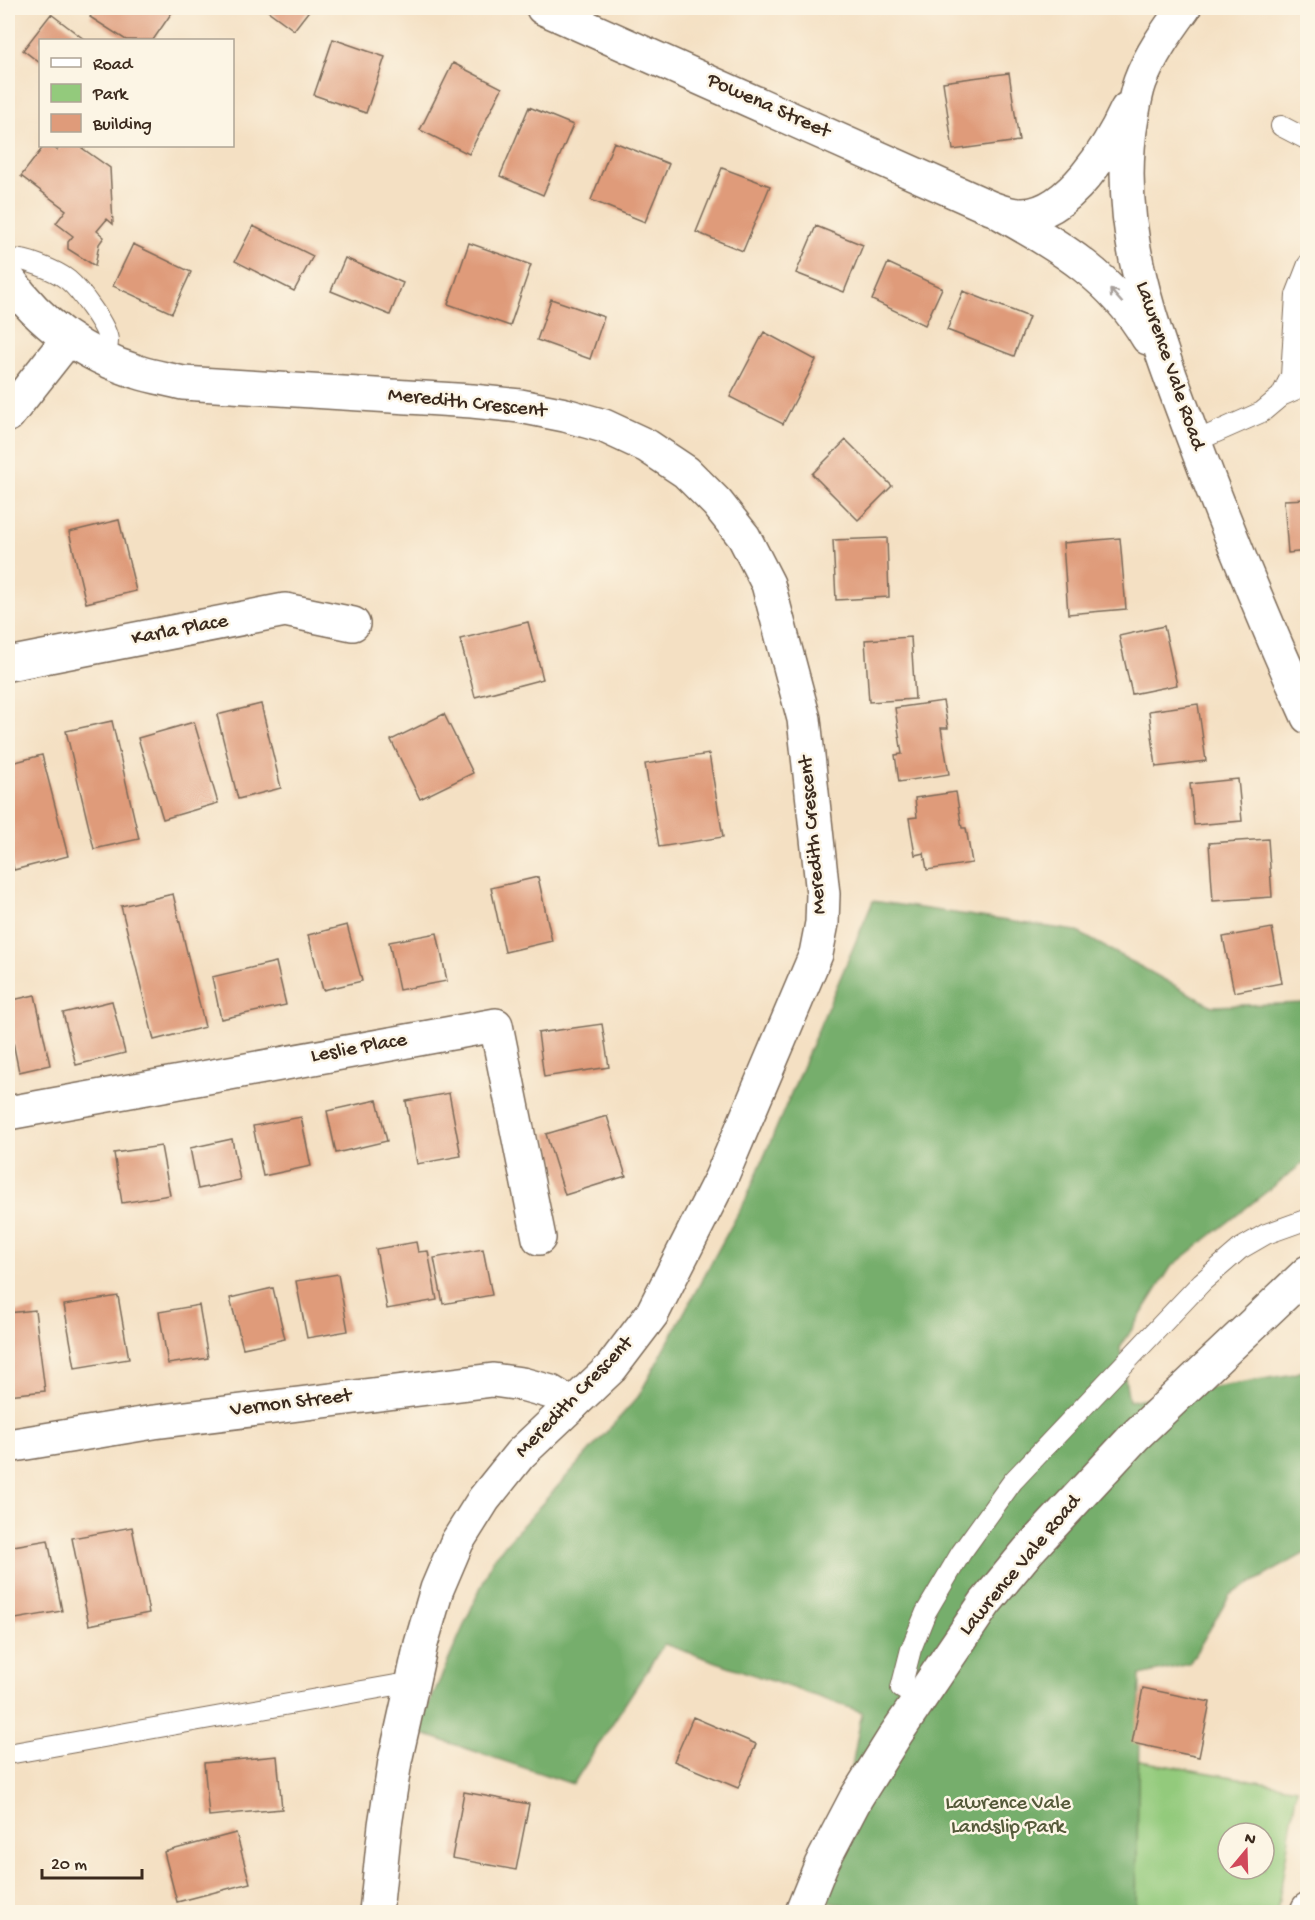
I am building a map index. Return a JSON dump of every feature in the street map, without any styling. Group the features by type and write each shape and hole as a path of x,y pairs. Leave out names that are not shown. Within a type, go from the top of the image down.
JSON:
{"street":[{"name":"Powena Street","path":"543,8 992,208 1063,249 1105,284 1129,310 1172,379"},
{"name":"Lawrence Vale Road","path":"1184,8 1155,51 1140,82 1129,134 1128,197 1138,274 1172,379 1225,524 1308,717"},
{"name":"Powena Street","path":"992,208 1024,216 1042,212 1059,202 1101,155 1120,124 1140,82"},
{"name":"Meredith Crescent","path":"8,278 21,297 41,318 68,339 103,359 137,372 183,383 520,406 604,426 647,446 686,472 717,503 744,537 768,585 804,719 823,894 822,923 816,954 721,1178 652,1314 610,1368 520,1454 484,1499 457,1542 437,1589 411,1689 393,1772 376,1912"},
{"path":"8,415 68,339"},
{"name":"Karla Place","path":"8,664 285,610 353,624"},
{"name":"Leslie Place","path":"8,1113 496,1024 539,1238"},
{"name":"Lawrence Vale Road","path":"802,1912 820,1865 856,1798 919,1699 985,1603 1028,1551 1135,1436 1224,1349 1308,1272"},
{"name":"Vernon Street","path":"8,1446 154,1422 493,1380 522,1384 551,1392 572,1405"}],"lane":[{"path":"1281,126 1308,140"},
{"path":"8,260 19,259 60,275 76,288 104,328 108,339 103,359"},
{"path":"1281,396 1291,376 1296,295 1308,264"},
{"path":"1194,442 1262,412 1281,396 1308,384"},
{"path":"919,1699 901,1688 911,1649 926,1612 962,1553 1014,1481 1202,1282 1240,1249 1266,1234 1308,1219"},
{"path":"8,1754 396,1685 411,1689"}],"green space":[{"name":"Lawrence Vale Landslip Park","path":"873,901 1076,931 1212,1006 1307,1003 1307,1160 1171,1267 1120,1348 1129,1401 1294,1374 1308,1369 1307,1552 1230,1595 1189,1664 1140,1675 1136,1912 873,1912 827,1901 862,1712 664,1644 573,1784 417,1732 494,1557 638,1397 746,1199"},
{"path":"966,1731 1297,1788 1277,1912 1125,1912"}],"building":[{"path":"96,8 175,8 154,39 124,39 90,17"},
{"path":"264,8 311,8 294,30"},
{"path":"51,14 84,39 39,39 39,62 23,50"},
{"path":"333,39 385,57 366,113 314,95"},
{"path":"453,63 502,88 469,154 420,130"},
{"path":"1009,73 1019,141 953,150 943,82"},
{"path":"529,107 573,125 543,195 500,176"},
{"path":"614,142 669,164 645,222 591,200"},
{"path":"43,147 52,147 57,150 60,147 80,147 110,168 113,224 107,219 97,231 104,237 99,244 95,266 68,249 68,242 73,236 56,223 66,210 21,176"},
{"path":"722,168 770,186 743,251 696,232"},
{"path":"253,226 313,256 294,291 235,261"},
{"path":"816,226 863,245 844,292 796,273"},
{"path":"469,243 531,265 510,326 448,304"},
{"path":"133,244 191,272 172,313 113,286"},
{"path":"345,258 403,283 390,315 331,291"},
{"path":"888,263 942,288 925,325 872,300"},
{"path":"963,291 1029,317 1014,356 947,330"},
{"path":"551,299 604,317 590,359 537,340"},
{"path":"764,332 816,360 783,424 730,397"},
{"path":"846,440 892,486 858,520 812,474"},
{"path":"1308,499 1308,551 1288,553 1284,500"},
{"path":"119,520 136,591 86,603 69,532"},
{"path":"887,538 889,597 836,600 833,540"},
{"path":"1120,538 1126,609 1068,614 1063,543"},
{"path":"528,622 543,679 475,697 460,639"},
{"path":"1164,626 1177,685 1132,694 1119,636"},
{"path":"911,637 915,699 869,702 865,640"},
{"path":"943,701 948,728 941,728 949,774 899,782 895,755 902,754 895,708"},
{"path":"261,704 281,788 238,799 217,715"},
{"path":"1198,704 1206,761 1156,767 1149,711"},
{"path":"444,714 473,773 420,799 391,740"},
{"path":"112,721 139,839 94,849 66,731"},
{"path":"194,722 218,803 163,819 138,738"},
{"path":"709,754 723,837 659,847 645,764"},
{"path":"42,755 68,856 14,870 8,845 8,764"},
{"path":"1238,779 1242,821 1194,825 1190,784"},
{"path":"956,792 962,828 966,828 972,863 927,870 924,853 915,855 909,818 917,817 915,798"},
{"path":"1268,839 1272,897 1213,901 1209,843"},
{"path":"538,877 552,941 505,952 491,888"},
{"path":"173,894 205,1027 154,1040 121,906"},
{"path":"347,925 362,981 323,990 308,935"},
{"path":"1272,928 1282,983 1234,992 1223,937"},
{"path":"437,933 447,981 399,990 389,942"},
{"path":"276,962 286,1005 221,1019 212,977"},
{"path":"35,995 50,1065 19,1072 11,1032 8,1033 8,1001"},
{"path":"112,1001 125,1053 76,1065 63,1013"},
{"path":"602,1024 609,1067 544,1077 538,1033"},
{"path":"449,1093 461,1156 417,1164 406,1101"},
{"path":"377,1100 387,1141 336,1153 327,1111"},
{"path":"607,1116 626,1176 565,1195 546,1134"},
{"path":"301,1117 311,1166 263,1176 253,1126"},
{"path":"232,1139 240,1180 198,1189 190,1148"},
{"path":"161,1146 170,1195 122,1203 114,1153"},
{"path":"416,1242 418,1252 428,1251 437,1300 387,1309 376,1249"},
{"path":"483,1249 492,1295 443,1304 434,1258"},
{"path":"338,1274 348,1331 307,1338 296,1281"},
{"path":"273,1288 285,1339 243,1348 230,1298"},
{"path":"118,1296 129,1359 75,1368 64,1305"},
{"path":"199,1305 208,1358 168,1364 159,1312"},
{"path":"35,1310 45,1391 8,1395 8,1313"},
{"path":"132,1527 149,1613 89,1625 72,1538"},
{"path":"48,1540 62,1611 10,1620 8,1547"},
{"path":"1143,1688 1210,1702 1199,1757 1132,1743"},
{"path":"693,1717 756,1744 738,1788 674,1761"},
{"path":"277,1756 282,1809 209,1816 204,1763"},
{"path":"464,1792 529,1804 516,1870 452,1858"},
{"path":"236,1833 250,1883 177,1902 164,1852"}]}
